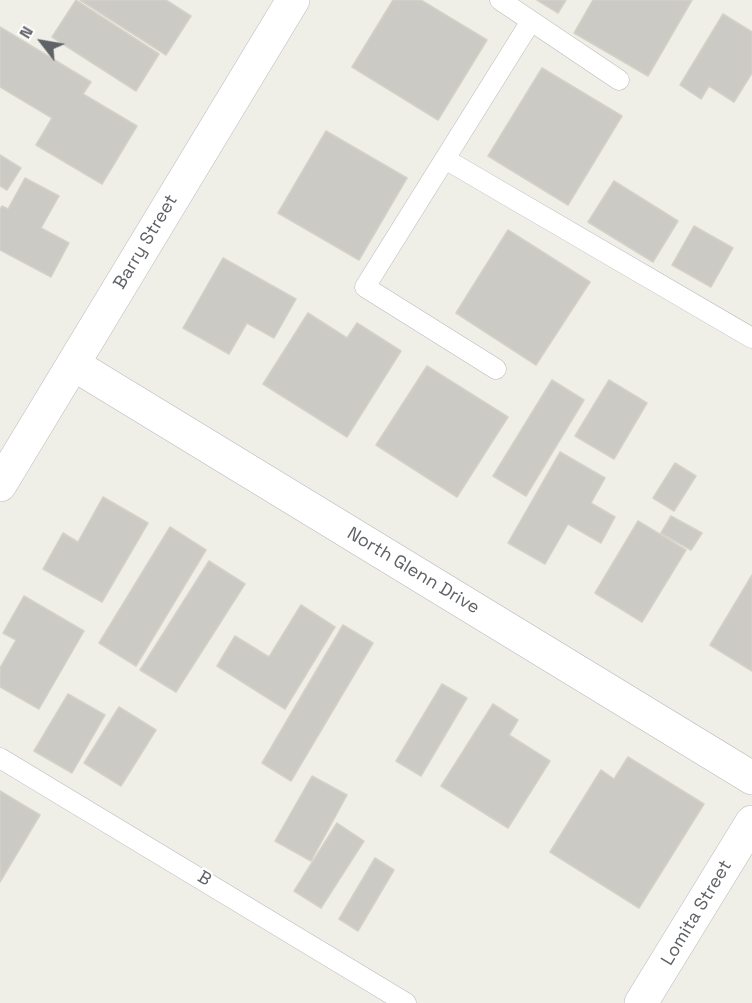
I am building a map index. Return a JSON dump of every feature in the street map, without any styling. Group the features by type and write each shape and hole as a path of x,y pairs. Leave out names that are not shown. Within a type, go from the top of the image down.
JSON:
{"street":[{"name":"Barry Street","path":"0,485 293,0"},
{"name":"North Glenn Drive","path":"73,364 752,778"},
{"name":"Lomita Street","path":"641,1003 752,822"}],"lane":[{"path":"500,0 619,80"},
{"path":"496,369 365,287 531,21"},
{"path":"445,159 752,338"},
{"name":"B","path":"0,758 406,1003"}],"building":[{"path":"76,0 159,54 136,91 52,37"},
{"path":"80,0 166,0 191,16 166,55"},
{"path":"393,0 421,0 487,40 438,120 352,67"},
{"path":"537,0 566,0 558,13"},
{"path":"593,0 692,0 648,76 574,33"},
{"path":"723,14 752,32 752,73 734,102 709,86 701,99 680,85"},
{"path":"0,27 91,82 83,94 137,126 102,184 36,145 52,118 0,87"},
{"path":"542,68 622,116 568,205 488,156"},
{"path":"326,131 407,178 359,260 278,213"},
{"path":"0,155 21,168 7,190 0,186"},
{"path":"25,178 59,196 41,228 69,243 51,277 0,250 0,209 2,206 8,209"},
{"path":"614,181 678,221 653,262 588,222"},
{"path":"694,226 733,248 711,287 672,265"},
{"path":"508,230 590,282 536,365 456,313"},
{"path":"223,258 296,299 274,338 247,323 229,354 183,328"},
{"path":"308,313 347,338 357,323 401,351 347,437 263,384"},
{"path":"427,366 508,417 457,497 376,445"},
{"path":"552,380 584,400 526,496 493,476"},
{"path":"609,380 647,403 614,459 575,436"},
{"path":"560,452 605,478 591,503 615,517 601,543 568,524 545,564 508,543"},
{"path":"675,463 696,476 674,511 653,498"},
{"path":"103,497 148,523 102,602 43,569 63,533 78,542"},
{"path":"671,516 702,533 691,550 661,533"},
{"path":"638,521 686,550 642,622 595,593"},
{"path":"170,527 206,550 136,666 99,643"},
{"path":"209,561 245,584 176,692 140,670"},
{"path":"752,575 752,671 710,645"},
{"path":"24,596 84,631 39,709 0,687 0,668 16,640 3,633"},
{"path":"301,605 335,627 285,709 217,666 235,636 269,657"},
{"path":"343,625 373,643 291,781 262,763"},
{"path":"442,684 467,698 421,776 396,761"},
{"path":"68,694 105,715 72,773 34,751"},
{"path":"493,704 518,720 509,735 550,761 508,828 441,786"},
{"path":"119,707 156,730 121,786 84,763"},
{"path":"628,757 704,804 639,908 550,852 601,770 614,779"},
{"path":"312,776 347,795 311,861 275,841"},
{"path":"0,791 40,815 0,882"},
{"path":"337,823 364,841 321,908 294,891"},
{"path":"375,858 394,870 358,931 339,919"}]}
